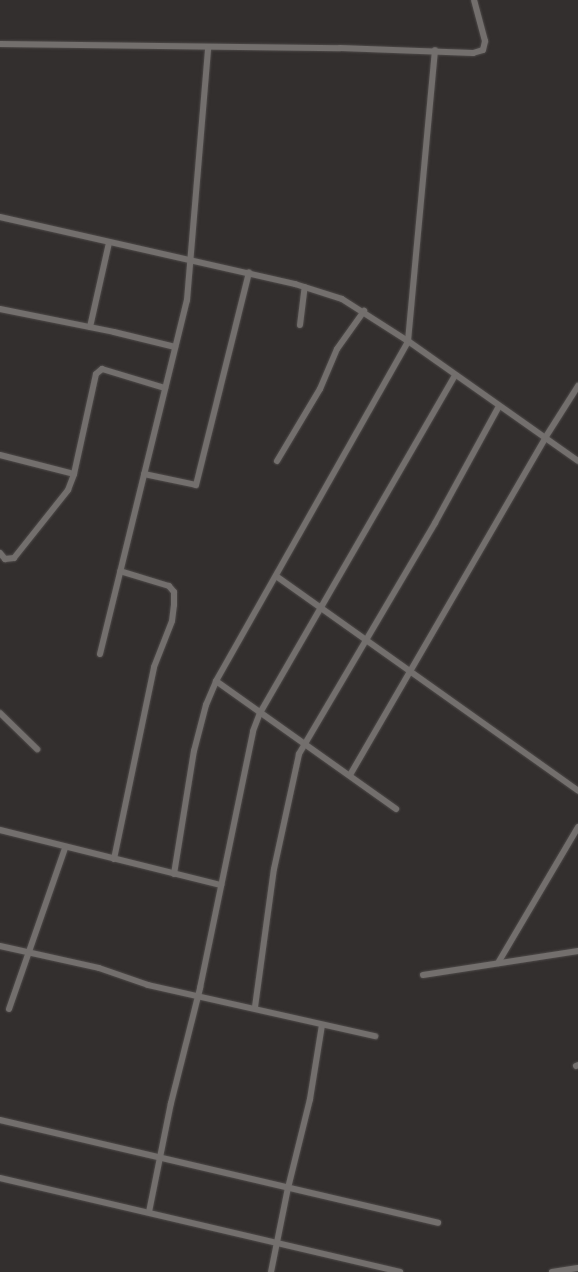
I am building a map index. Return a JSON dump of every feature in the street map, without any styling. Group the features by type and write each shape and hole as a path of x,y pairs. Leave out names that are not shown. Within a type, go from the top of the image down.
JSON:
{"street":[{"path":"0,44 435,50 473,53 483,50 485,42 474,0"},
{"path":"100,654 187,300 208,48"},
{"path":"174,874 194,751 206,705 216,681 408,341 435,50"},
{"path":"0,217 109,243 249,273 305,287 342,299 364,311 408,341 578,462"},
{"path":"90,327 109,243"},
{"path":"144,474 196,485 249,273"},
{"path":"300,325 305,287"},
{"path":"0,309 90,327 175,347"},
{"path":"276,461 320,389 337,350 364,311"},
{"path":"0,553 5,559 14,558 68,490 74,474 96,374 102,370 165,388"},
{"path":"149,1212 159,1158 199,995 253,731 260,712 455,375"},
{"path":"350,775 545,438 578,386"},
{"path":"255,1007 274,869 296,766 304,743 435,523 499,406"},
{"path":"0,455 74,474"},
{"path":"114,859 154,667 172,621 174,605 174,592 169,586 120,571"},
{"path":"276,576 578,791"},
{"path":"216,681 396,809"},
{"path":"0,713 36,749"},
{"path":"498,963 578,827"},
{"path":"0,830 65,848 221,885"},
{"path":"9,1009 65,848"},
{"path":"0,946 28,954 88,965 148,985 255,1007 322,1025 375,1036"},
{"path":"423,975 578,951"},
{"path":"271,1272 288,1188 310,1099 322,1025"},
{"path":"0,1120 438,1223"},
{"path":"0,1178 278,1242 400,1272"},
{"path":"552,1272 578,1268"}]}
